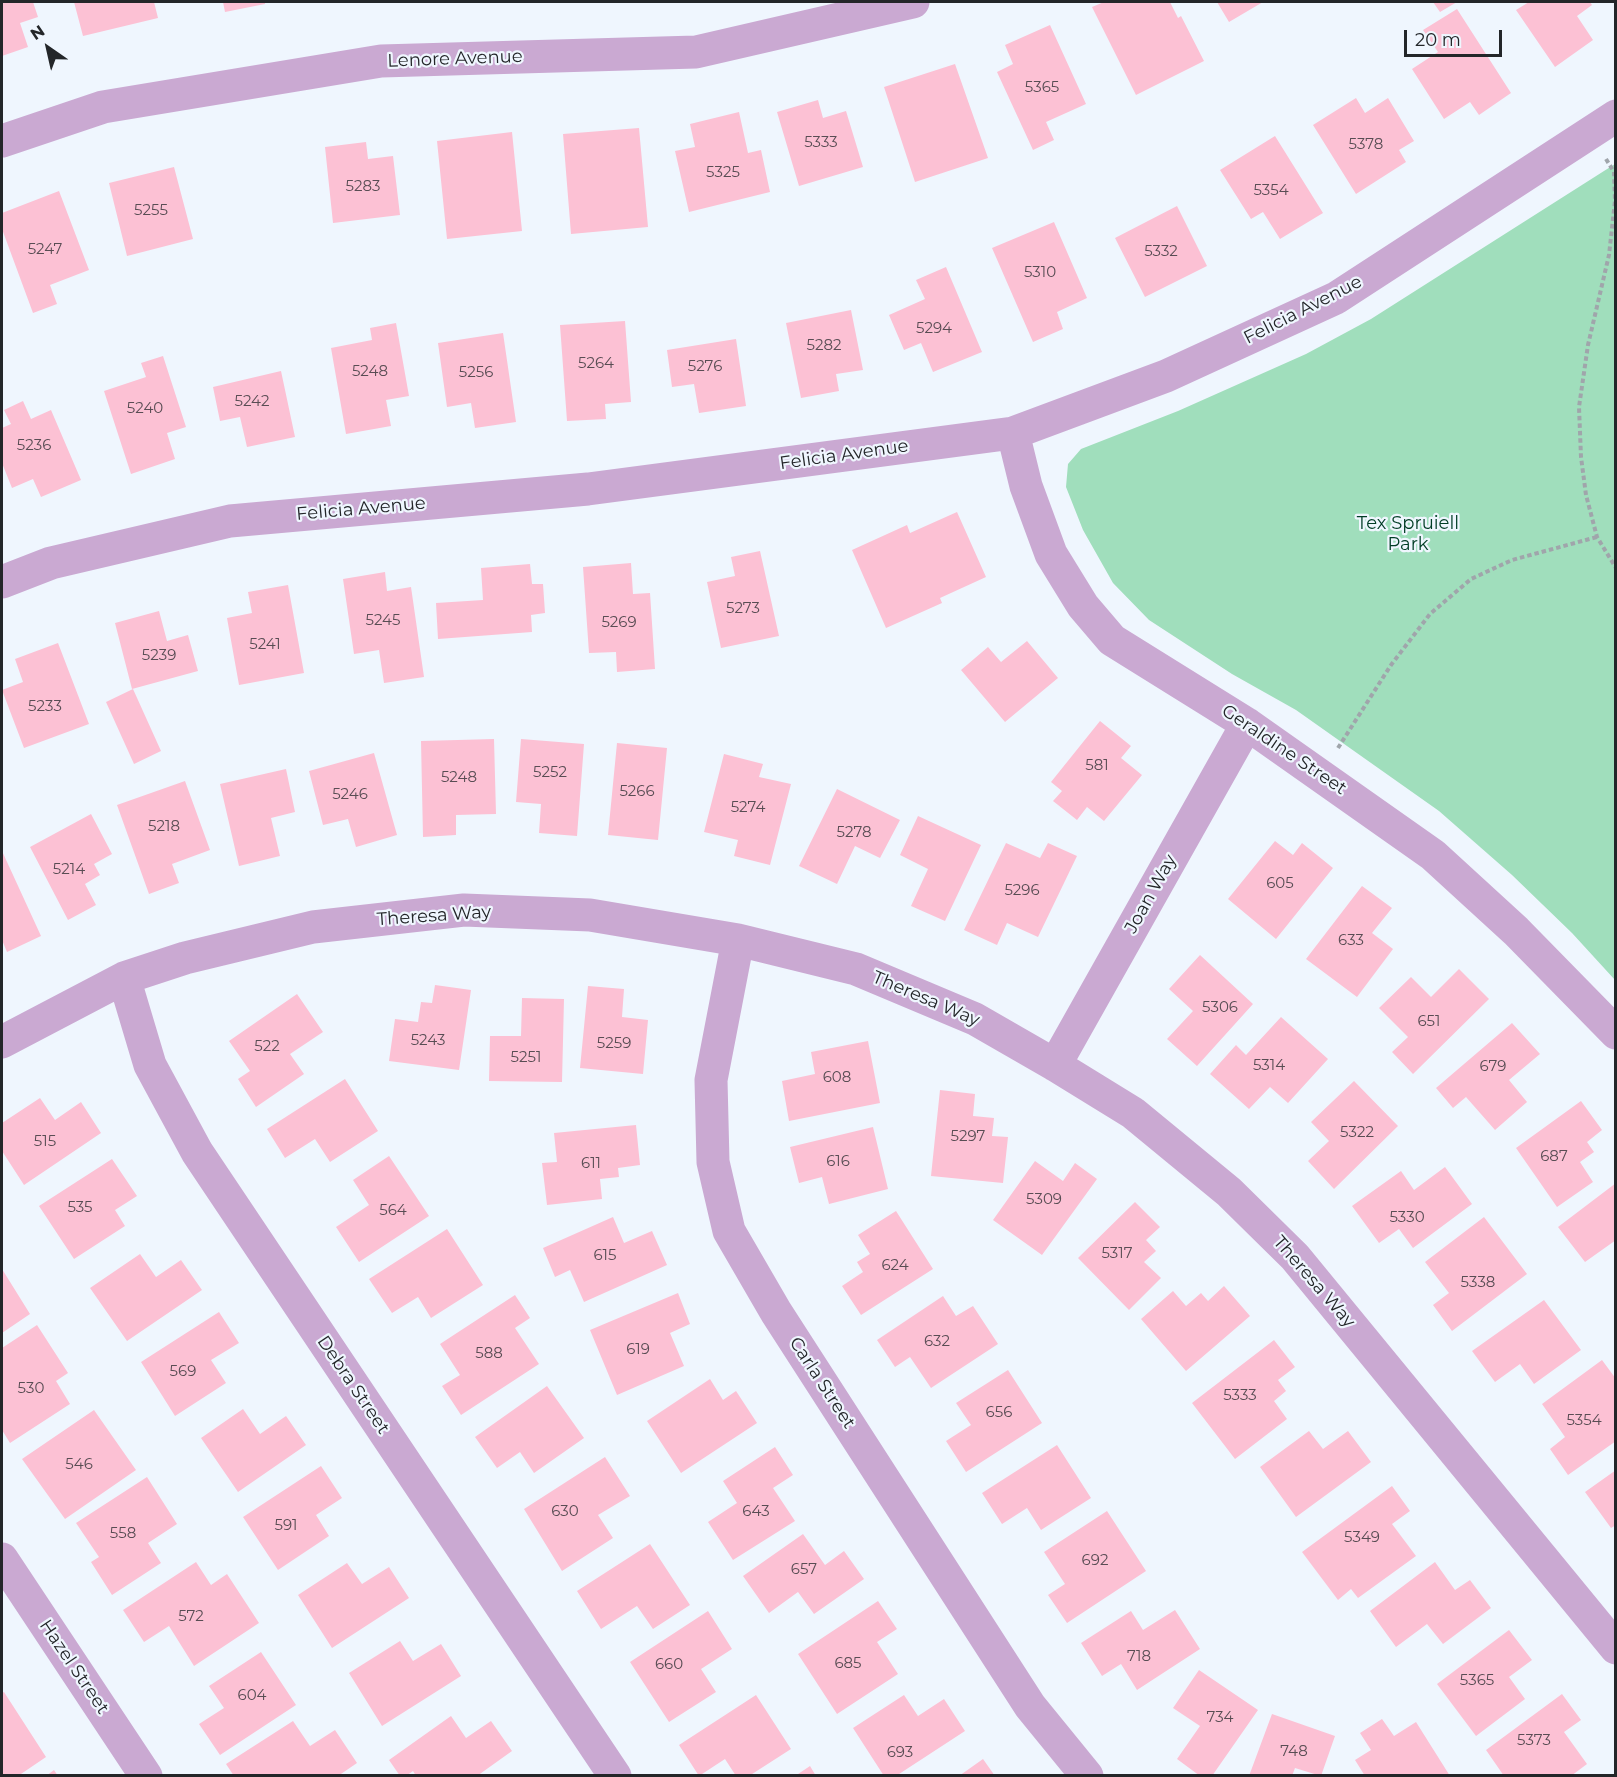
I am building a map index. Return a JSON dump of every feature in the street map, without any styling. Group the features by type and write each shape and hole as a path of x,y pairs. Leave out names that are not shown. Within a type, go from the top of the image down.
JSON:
{"street":[{"name":"Lenore Avenue","path":"2,141 103,107 381,61 696,52 913,2"},
{"name":"Felicia Avenue","path":"2,582 51,563 230,521 588,489 1013,433 1166,376 1336,298 1616,116"},
{"name":"Geraldine Street","path":"1013,433 1026,486 1051,554 1083,606 1112,640 1248,724 1432,855 1516,931 1616,1033"},
{"name":"Joan Way","path":"1055,1065 1248,724"},
{"name":"Theresa Way","path":"2,1042 124,978 185,958 313,927 464,910 590,915 738,939 856,969 975,1019 1055,1065 1133,1113 1229,1192 1295,1257 1616,1648"},
{"name":"Carla Street","path":"738,939 711,1080 713,1162 729,1231 776,1312 1030,1706 1087,1776"},
{"name":"Debra Street","path":"124,978 150,1065 197,1152 615,1776"},
{"name":"Hazel Street","path":"2,1559 146,1776"}],"path":[{"path":"1589,134 1614,172 1615,201 1609,255 1588,345 1579,407 1584,476 1597,537 1616,568"},
{"path":"1609,255 1616,255"},
{"path":"1322,775 1391,665 1430,615 1471,579 1512,560 1597,537"}],"green space":[{"name":"Tex Spruiell Park","path":"1615,164 1615,980 1572,933 1512,875 1439,811 1296,710 1232,674 1149,620 1113,583 1083,530 1066,487 1068,464 1081,449 1178,411 1306,354 1371,319"}],"building":[{"path":"2,2 33,2 38,17 20,23 28,47 2,56"},
{"path":"74,2 154,2 158,18 83,36"},
{"path":"223,2 265,2 265,4 225,12"},
{"path":"1104,2 1170,2 1178,18 1181,16 1204,61 1136,95 1092,7"},
{"path":"1217,2 1263,2 1229,22"},
{"path":"1433,2 1457,2 1440,12"},
{"path":"1529,2 1590,2 1592,5 1577,16 1593,40 1555,67 1516,10"},
{"path":"1457,9 1511,93 1479,115 1470,102 1444,119 1412,69 1438,52 1423,30"},
{"path":"1050,25 1086,104 1046,122 1054,140 1033,150 997,72 1013,64 1005,45"},
{"path":"955,64 988,158 915,182 884,87"},
{"path":"1356,98 1365,113 1388,98 1414,141 1399,150 1406,162 1356,194 1313,125"},
{"path":"818,100 823,118 846,111 863,167 799,186 777,112"},
{"path":"739,112 748,153 761,150 770,192 689,212 675,151 695,147 690,124"},
{"path":"639,128 648,227 571,234 563,134"},
{"path":"512,132 522,231 447,239 437,141"},
{"path":"1275,136 1323,213 1280,239 1263,212 1251,219 1220,170"},
{"path":"366,142 368,159 393,156 400,215 333,223 325,147"},
{"path":"174,167 193,239 127,256 109,183"},
{"path":"59,191 89,270 50,285 57,304 33,313 2,229 2,213"},
{"path":"1177,206 1207,266 1145,297 1115,238"},
{"path":"1054,222 1087,298 1057,312 1063,329 1033,342 992,248"},
{"path":"946,267 982,352 933,372 921,343 904,350 889,315 925,299 916,280"},
{"path":"851,310 863,370 836,374 839,391 801,398 786,323"},
{"path":"625,321 631,402 605,404 606,419 567,421 560,325"},
{"path":"396,323 409,396 386,400 391,426 346,434 331,348 372,340 370,328"},
{"path":"503,333 516,422 475,428 471,403 447,407 438,343"},
{"path":"736,339 746,406 699,413 694,384 672,387 667,350"},
{"path":"163,356 186,427 167,433 175,459 131,474 104,391 146,377 141,363"},
{"path":"281,371 295,437 247,447 240,417 220,421 213,387"},
{"path":"23,401 31,419 51,410 81,480 41,497 33,479 12,488 2,463 2,428 11,424 4,410"},
{"path":"957,512 986,577 940,598 942,603 886,628 852,550 907,525 910,533"},
{"path":"760,551 779,636 721,648 707,582 735,576 731,557"},
{"path":"631,563 633,594 650,593 655,669 617,672 616,652 589,653 583,567"},
{"path":"530,564 532,584 543,584 545,613 531,615 532,632 438,639 436,603 483,600 481,568"},
{"path":"385,572 387,591 411,587 424,677 384,683 379,650 354,654 343,579"},
{"path":"288,585 304,673 239,685 227,618 252,613 248,592"},
{"path":"159,611 167,641 188,635 198,671 132,689 115,623"},
{"path":"1027,641 1058,678 1005,722 961,670 988,647 1001,662"},
{"path":"58,643 89,724 24,748 2,690 23,682 15,659"},
{"path":"133,689 161,751 134,764 106,702"},
{"path":"1100,721 1131,746 1121,758 1142,775 1104,821 1087,807 1077,820 1053,801 1062,791 1051,782"},
{"path":"494,739 496,814 456,815 456,835 423,837 421,741"},
{"path":"521,739 584,744 577,836 539,833 541,804 516,802"},
{"path":"617,743 667,748 658,840 608,835"},
{"path":"374,753 397,835 356,847 348,819 323,825 309,771"},
{"path":"724,754 763,764 759,777 791,784 770,865 734,856 738,840 704,832"},
{"path":"286,769 295,812 271,818 280,856 239,866 220,784"},
{"path":"185,781 210,850 172,864 179,883 149,894 117,805"},
{"path":"837,789 900,820 880,858 855,846 837,884 799,866"},
{"path":"91,814 112,854 94,864 100,875 85,884 96,905 68,920 30,847"},
{"path":"918,816 981,845 945,921 911,906 928,869 900,855"},
{"path":"1275,841 1293,855 1302,843 1333,868 1276,939 1228,899"},
{"path":"1006,843 1040,858 1048,843 1077,856 1038,937 1007,923 997,945 964,930"},
{"path":"2,851 41,936 7,952 2,940"},
{"path":"1362,886 1392,908 1372,933 1393,949 1357,997 1306,959"},
{"path":"1200,955 1253,1004 1197,1066 1167,1039 1193,1011 1169,989"},
{"path":"1459,969 1489,999 1413,1074 1392,1052 1408,1037 1379,1008 1411,977 1431,997"},
{"path":"435,985 471,990 459,1070 389,1061 395,1019 418,1022 421,1002 432,1003"},
{"path":"588,986 624,989 622,1017 648,1020 643,1074 580,1068"},
{"path":"297,994 323,1032 290,1054 304,1074 256,1107 238,1079 250,1071 229,1041"},
{"path":"522,998 564,999 562,1082 489,1081 490,1036 521,1036"},
{"path":"1281,1017 1328,1059 1288,1103 1270,1087 1249,1109 1210,1074 1236,1045 1246,1055"},
{"path":"1512,1023 1540,1054 1509,1080 1527,1102 1495,1130 1466,1097 1453,1108 1436,1088"},
{"path":"868,1041 880,1103 789,1121 782,1081 815,1074 811,1052"},
{"path":"345,1079 378,1131 330,1162 315,1139 285,1158 267,1129"},
{"path":"1354,1081 1398,1126 1334,1189 1308,1161 1329,1141 1311,1122"},
{"path":"940,1090 975,1094 973,1116 994,1118 992,1136 1008,1137 1003,1183 931,1176"},
{"path":"40,1098 55,1120 81,1102 101,1133 24,1185 2,1151 2,1123"},
{"path":"1581,1101 1602,1130 1587,1142 1594,1152 1580,1162 1593,1182 1557,1207 1516,1148"},
{"path":"636,1125 640,1165 618,1168 619,1177 600,1179 602,1199 547,1205 542,1163 557,1162 554,1133"},
{"path":"873,1127 888,1189 829,1204 822,1177 799,1183 790,1147"},
{"path":"389,1156 429,1216 359,1262 336,1227 369,1205 353,1180"},
{"path":"112,1159 137,1196 115,1210 125,1226 74,1259 39,1206"},
{"path":"1035,1161 1063,1181 1075,1163 1097,1179 1042,1255 993,1220"},
{"path":"1445,1167 1472,1204 1413,1248 1399,1229 1379,1243 1352,1206 1401,1171 1414,1190"},
{"path":"1616,1183 1616,1240 1585,1262 1558,1227"},
{"path":"1135,1202 1160,1227 1146,1240 1156,1251 1144,1262 1161,1278 1129,1310 1078,1258"},
{"path":"896,1211 933,1269 861,1315 842,1286 863,1272 857,1262 870,1254 858,1235"},
{"path":"613,1217 624,1243 652,1231 667,1265 584,1302 570,1270 555,1277 543,1248"},
{"path":"1484,1217 1527,1274 1452,1331 1433,1305 1449,1293 1425,1262"},
{"path":"447,1229 483,1285 431,1318 418,1297 392,1313 369,1279"},
{"path":"140,1254 156,1277 181,1260 202,1290 127,1341 90,1288"},
{"path":"2,1269 30,1314 2,1333"},
{"path":"1224,1286 1250,1316 1186,1371 1141,1319 1173,1291 1186,1306 1201,1293 1208,1301"},
{"path":"678,1293 690,1324 670,1333 684,1366 617,1395 590,1330"},
{"path":"515,1295 530,1318 515,1328 539,1364 461,1415 442,1386 460,1375 440,1344"},
{"path":"943,1296 956,1316 973,1306 998,1344 931,1388 910,1357 895,1367 877,1340"},
{"path":"1544,1300 1581,1350 1534,1384 1520,1364 1495,1382 1472,1351"},
{"path":"219,1312 239,1343 211,1360 226,1383 175,1416 141,1362"},
{"path":"37,1325 68,1373 56,1381 70,1404 10,1443 2,1430 2,1348"},
{"path":"1274,1340 1295,1367 1278,1380 1286,1391 1274,1401 1287,1419 1235,1459 1192,1403"},
{"path":"1602,1360 1616,1379 1616,1441 1568,1475 1550,1449 1565,1437 1542,1404"},
{"path":"1008,1370 1042,1423 966,1472 946,1441 971,1425 956,1403"},
{"path":"710,1379 723,1400 736,1391 757,1423 681,1473 647,1421"},
{"path":"547,1386 584,1438 534,1473 520,1452 497,1468 475,1437"},
{"path":"243,1409 260,1434 286,1416 306,1445 238,1492 201,1438"},
{"path":"94,1410 136,1470 65,1519 22,1459"},
{"path":"1309,1431 1323,1449 1348,1431 1371,1462 1296,1517 1260,1467"},
{"path":"1057,1445 1091,1498 1041,1530 1027,1508 1002,1524 982,1493"},
{"path":"775,1447 793,1475 773,1488 795,1521 733,1560 708,1522 737,1503 723,1481"},
{"path":"605,1457 630,1496 598,1515 613,1538 562,1571 524,1509"},
{"path":"321,1466 342,1498 316,1515 329,1536 278,1570 243,1517"},
{"path":"1616,1470 1616,1525 1611,1528 1585,1492"},
{"path":"147,1477 177,1524 148,1543 161,1563 112,1595 91,1562 99,1557 76,1523"},
{"path":"1392,1486 1410,1511 1392,1524 1416,1556 1358,1598 1351,1589 1338,1600 1302,1552"},
{"path":"1107,1511 1146,1571 1067,1623 1048,1595 1065,1584 1044,1552"},
{"path":"803,1534 825,1565 844,1551 864,1579 814,1614 798,1592 769,1613 743,1576"},
{"path":"650,1544 690,1605 653,1629 637,1606 601,1629 577,1591"},
{"path":"196,1562 211,1585 227,1574 259,1623 194,1666 169,1626 144,1642 123,1610"},
{"path":"1435,1562 1455,1590 1470,1580 1491,1608 1443,1644 1427,1624 1396,1647 1370,1611"},
{"path":"347,1563 362,1584 389,1567 409,1598 332,1648 298,1595"},
{"path":"878,1601 897,1629 877,1642 898,1674 837,1714 798,1654"},
{"path":"1175,1610 1200,1649 1137,1690 1121,1664 1102,1676 1081,1643 1131,1611 1143,1630"},
{"path":"708,1611 732,1649 701,1669 716,1692 669,1722 630,1662"},
{"path":"1509,1630 1532,1660 1509,1677 1525,1699 1476,1736 1437,1684"},
{"path":"400,1641 413,1661 441,1644 461,1676 382,1726 349,1673"},
{"path":"261,1652 296,1705 220,1755 199,1724 224,1708 209,1686"},
{"path":"1199,1670 1258,1710 1212,1776 1200,1776 1177,1759 1200,1726 1173,1708"},
{"path":"4,1692 46,1757 18,1776 2,1776 2,1693"},
{"path":"1562,1694 1581,1720 1564,1732 1587,1764 1571,1776 1504,1776 1486,1750"},
{"path":"756,1695 791,1749 749,1776 736,1776 725,1759 699,1776 679,1745"},
{"path":"904,1695 918,1716 944,1699 965,1731 896,1776 884,1776 853,1728"},
{"path":"1272,1714 1335,1736 1321,1776 1295,1768 1292,1776 1249,1776"},
{"path":"451,1716 466,1738 491,1721 512,1751 477,1776 416,1776 413,1771 406,1776 400,1776 389,1760"},
{"path":"1382,1719 1394,1736 1416,1722 1450,1776 1365,1776 1355,1760 1371,1750 1360,1733"},
{"path":"293,1721 310,1746 335,1730 357,1763 338,1776 234,1776 226,1764"},
{"path":"983,1759 995,1776 959,1776"},
{"path":"810,1766 816,1776 795,1776"},
{"path":"54,1770 58,1776 46,1776"}]}
